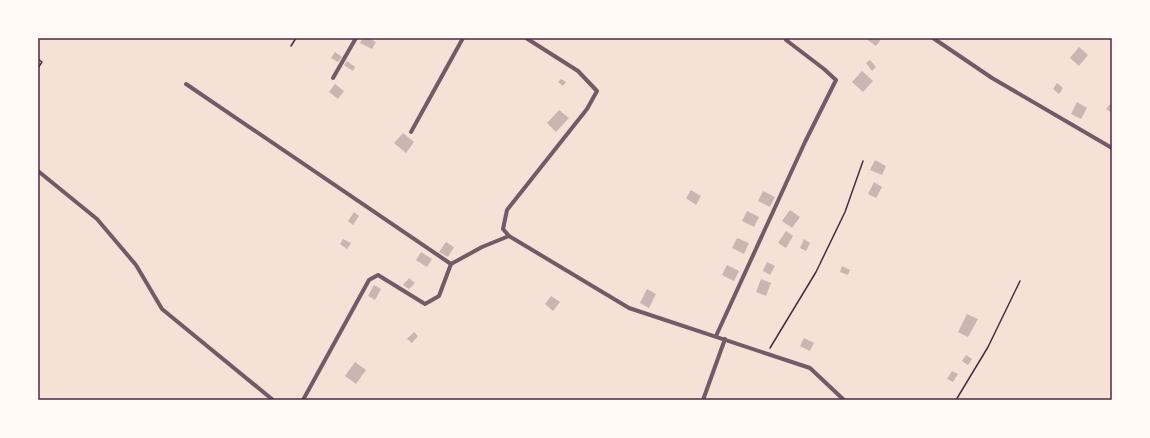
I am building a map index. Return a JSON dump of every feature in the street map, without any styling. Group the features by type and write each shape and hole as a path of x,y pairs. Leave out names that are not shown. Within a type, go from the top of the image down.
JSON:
{"street":[{"path":"333,78 356,38"},
{"path":"411,132 463,38"},
{"path":"526,38 578,71 597,91 587,109 507,210 503,229 509,236 629,308 810,368 844,400"},
{"path":"716,336 805,142 836,80 786,40 787,38"},
{"path":"934,38 992,78 1112,148"},
{"path":"186,84 451,264"},
{"path":"38,171 97,219 136,265 162,309 273,400"},
{"path":"303,400 369,280 378,275 425,304 439,296 451,264 482,247 509,236"},
{"path":"703,400 725,339"}],"path":[{"path":"291,46 296,38"},
{"path":"38,59 42,62 38,68"},
{"path":"767,353 816,272 844,212 863,161"},
{"path":"956,400 988,347 1020,281"}],"building":[{"path":"363,38 368,38 376,42 372,49 360,43"},
{"path":"865,38 882,38 876,46"},
{"path":"1079,47 1088,55 1079,66 1070,58"},
{"path":"335,52 342,57 338,62 331,58"},
{"path":"870,60 876,67 872,71 866,63"},
{"path":"347,61 355,67 353,71 344,65"},
{"path":"862,71 873,81 863,92 852,82"},
{"path":"561,79 566,82 563,86 558,82"},
{"path":"1057,83 1063,88 1059,94 1053,89"},
{"path":"335,84 344,91 338,99 329,92"},
{"path":"1077,102 1087,108 1081,119 1071,114"},
{"path":"1112,102 1112,113 1106,109"},
{"path":"559,110 569,118 556,132 547,123"},
{"path":"403,133 414,142 406,153 394,143"},
{"path":"875,160 886,166 882,175 870,170"},
{"path":"874,182 882,187 876,198 868,194"},
{"path":"691,190 701,196 696,205 686,198"},
{"path":"763,191 775,197 770,207 758,201"},
{"path":"790,210 800,217 792,228 782,221"},
{"path":"747,211 759,217 754,227 742,221"},
{"path":"354,212 359,216 353,225 348,221"},
{"path":"786,231 793,236 786,248 778,243"},
{"path":"737,238 749,243 744,254 732,248"},
{"path":"343,239 351,243 347,249 340,244"},
{"path":"804,239 810,243 806,251 800,248"},
{"path":"446,242 454,247 448,257 439,252"},
{"path":"421,252 432,259 427,267 416,260"},
{"path":"767,262 775,266 770,275 763,271"},
{"path":"727,265 739,271 734,281 722,275"},
{"path":"842,266 850,270 848,275 840,272"},
{"path":"409,278 415,283 409,289 403,285"},
{"path":"761,279 771,283 766,296 756,292"},
{"path":"374,285 381,289 375,300 368,296"},
{"path":"647,289 656,294 649,308 640,303"},
{"path":"551,296 560,302 553,311 545,304"},
{"path":"967,314 978,319 968,337 958,332"},
{"path":"414,332 418,336 412,343 407,339"},
{"path":"804,338 814,343 810,351 800,346"},
{"path":"966,355 972,359 968,365 962,361"},
{"path":"355,362 366,370 356,384 345,376"},
{"path":"952,371 958,374 953,382 947,379"}]}
